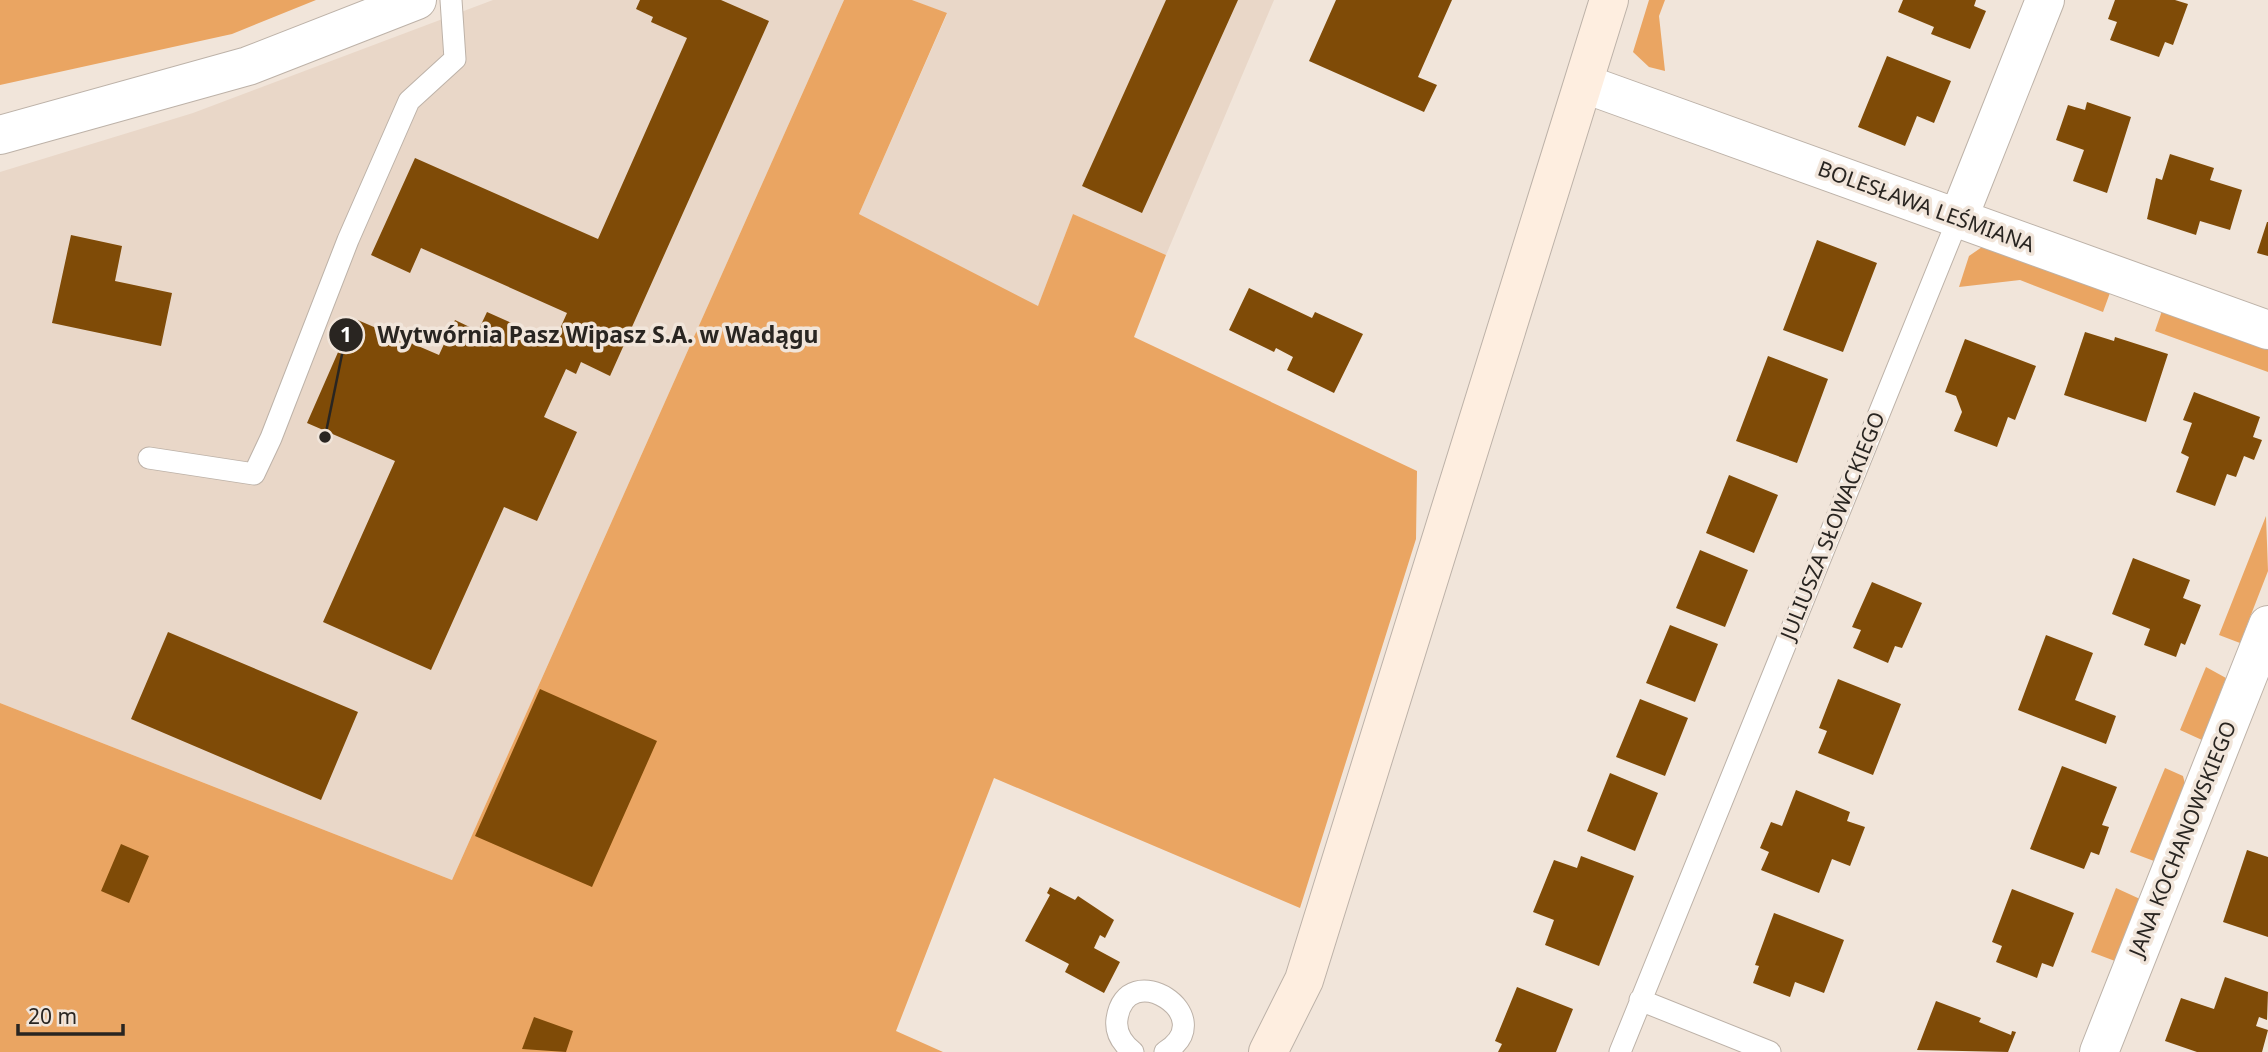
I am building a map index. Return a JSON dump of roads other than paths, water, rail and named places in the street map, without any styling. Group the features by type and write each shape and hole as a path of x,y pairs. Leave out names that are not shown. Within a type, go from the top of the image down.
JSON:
{"street":[{"path":"0,135 248,66 418,0"},
{"path":"1268,1052 1304,980 1609,0"},
{"name":"JULIUSZA SŁOWACKIEGO","path":"1958,219 2045,0"},
{"name":"BOLESŁAWA LEŚMIANA","path":"1585,84 2268,330"},
{"name":"JANA KOCHANOWSKIEGO","path":"2099,1052 2268,625"}],"lane":[{"path":"149,458 254,474 271,438 348,240 410,100 455,59 451,0"},
{"name":"JULIUSZA SŁOWACKIEGO","path":"1620,1052 1958,219"},
{"path":"1133,1052 1120,1038 1118,1016 1128,999 1147,991 1167,996 1180,1013 1181,1033 1176,1043 1164,1052"},
{"path":"1640,1000 1770,1052"}],"place":[{"name":"Wytwórnia Pasz Wipasz S.A. w Wadągu","path":"325,437"}]}
